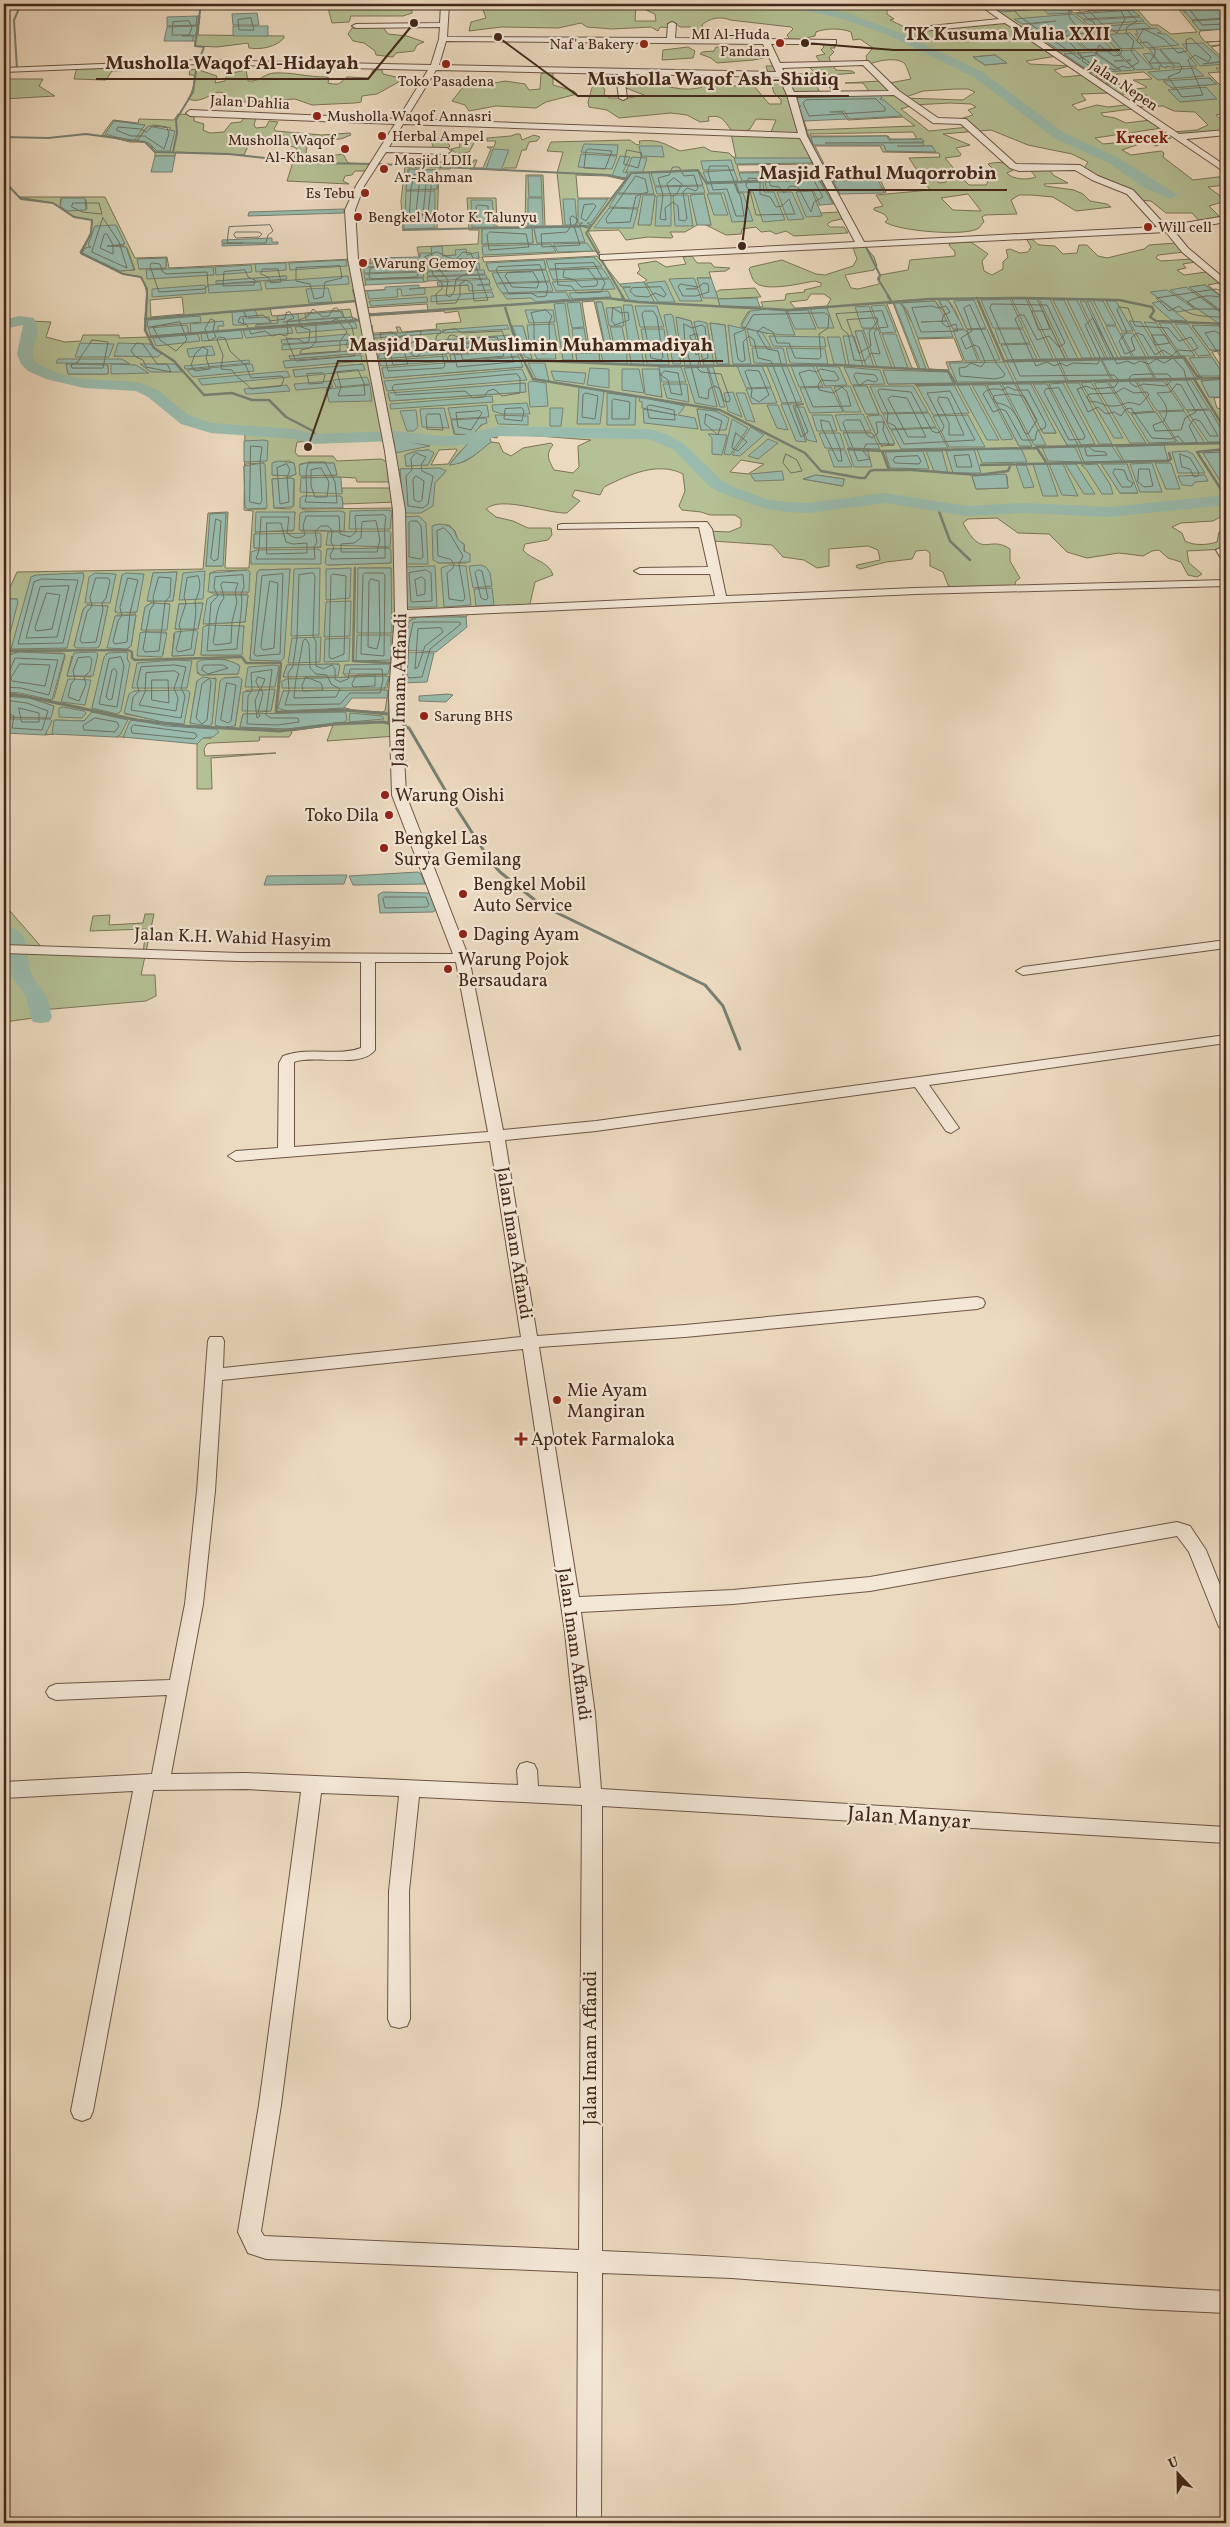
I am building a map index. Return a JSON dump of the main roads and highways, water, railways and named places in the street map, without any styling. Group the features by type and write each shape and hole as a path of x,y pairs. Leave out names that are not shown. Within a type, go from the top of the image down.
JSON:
{"water":[{"path":"1011,4 1040,4 1036,5 1041,9 1002,12 995,7 1023,5"},
{"path":"1061,4 1072,13 1048,14 1039,5"},
{"path":"1084,4 1102,4 1106,7 1104,4 1129,4 1133,9 1093,11"},
{"path":"1178,4 1224,4 1226,18 1192,20 1182,8 1215,6 1181,7"},
{"path":"1132,10 1140,16 1083,19 1076,14"},
{"path":"257,13 259,25 233,25 232,14"},
{"path":"1073,14 1094,32 1048,38 1071,37 1086,50 1061,52 1044,40 1047,38 1023,25 1056,21 1022,24 1014,19"},
{"path":"197,16 196,25 167,26 167,17"},
{"path":"1140,17 1144,21 1089,25 1083,20"},
{"path":"1226,19 1226,29 1200,30 1192,21"},
{"path":"1145,23 1151,28 1097,32 1091,27"},
{"path":"197,26 196,35 182,36 194,36 192,41 164,41 167,27"},
{"path":"233,26 268,26 268,36 233,36"},
{"path":"1157,28 1161,32 1157,33 1166,34 1179,45 1147,48 1135,34 1138,34 1136,30"},
{"path":"1130,33 1144,48 1116,49 1103,35"},
{"path":"1098,36 1112,49 1087,49 1075,37"},
{"path":"1203,43 1223,61 1203,64 1222,62 1225,64 1200,66 1182,44"},
{"path":"1182,48 1197,66 1176,67 1160,49"},
{"path":"1149,49 1159,49 1175,68 1159,66 1160,69 1154,69 1143,54 1150,53 1162,66"},
{"path":"1135,50 1153,69 1137,70 1127,61 1131,60 1126,60 1117,51"},
{"path":"1115,51 1124,60 1114,61 1126,61 1135,70 1122,71 1095,52"},
{"path":"1093,52 1121,71 1104,72 1093,64 1101,72 1092,73 1064,54 1076,53 1091,64 1077,53"},
{"path":"995,55 1007,63 985,65 973,57"},
{"path":"1195,68 1204,76 1158,80 1148,72"},
{"path":"1209,78 1217,84 1172,88 1163,81"},
{"path":"1206,87 1217,99 1180,102 1168,90"},
{"path":"881,95 882,98 880,99 884,100 902,116 849,119 844,111 830,112 842,112 847,119 804,121 799,107 801,106 799,106 796,97"},
{"path":"114,121 145,125 134,141 131,141 105,134"},
{"path":"148,126 175,131 170,151 157,151 149,143 137,141"},
{"path":"887,136 889,140 922,139 924,142 825,143 923,143 924,146 932,146 936,152 886,151 884,145 813,145 811,137"},
{"path":"584,144 618,145 617,155 581,152"},
{"path":"639,146 662,146 664,157 641,156"},
{"path":"493,149 509,150 501,170 486,169"},
{"path":"581,154 617,156 612,169 578,167"},
{"path":"155,156 175,156 172,172 151,172"},
{"path":"620,156 630,157 623,172 628,173 626,178 612,176"},
{"path":"632,157 647,158 643,172 626,172"},
{"path":"734,158 810,158 812,163 736,164"},
{"path":"731,160 734,170 703,170 701,161"},
{"path":"409,169 437,170 437,189 406,190"},
{"path":"734,170 738,181 707,182 703,172"},
{"path":"698,171 703,185 655,186 651,173"},
{"path":"816,172 819,178 742,181 739,173"},
{"path":"632,173 649,173 654,194 618,193"},
{"path":"528,176 541,176 542,197 529,197"},
{"path":"819,180 833,204 820,205 813,190 767,191 765,182"},
{"path":"878,180 884,193 840,194 833,181"},
{"path":"763,182 764,192 774,192 785,220 763,222 753,192 739,192 736,183"},
{"path":"734,183 738,193 743,193 753,221 732,222 724,193 709,193 706,184"},
{"path":"703,186 705,193 657,194 655,187"},
{"path":"406,191 435,191 435,213 405,214"},
{"path":"812,191 822,216 806,217 796,192"},
{"path":"777,192 792,192 804,219 788,220"},
{"path":"617,194 641,194 638,208 609,207"},
{"path":"704,194 711,225 697,225 690,195"},
{"path":"707,194 721,194 728,215 714,215"},
{"path":"643,195 655,195 651,225 638,225"},
{"path":"671,195 671,226 655,226 657,196"},
{"path":"673,195 688,195 693,226 675,226"},
{"path":"62,198 85,198 86,210 67,211 60,206"},
{"path":"528,198 542,198 543,226 528,226"},
{"path":"563,199 575,199 577,225 565,225"},
{"path":"578,199 608,199 591,223 587,223 591,225 589,226 579,225 583,223 578,223"},
{"path":"471,200 492,200 495,227 472,227"},
{"path":"609,208 638,209 633,228 594,228"},
{"path":"344,209 344,213 248,216 249,212"},
{"path":"434,214 434,228 404,229 404,215"},
{"path":"116,225 125,244 107,246 126,247 134,270 120,271 82,253 85,248 91,247 88,245 95,226"},
{"path":"580,227 585,242 537,243 534,228"},
{"path":"532,228 533,243 482,244 482,229"},
{"path":"272,238 272,242 278,242 278,244 222,246 222,244 243,243 222,243 222,240"},
{"path":"587,243 593,251 558,252 553,244"},
{"path":"551,244 556,252 483,255 482,246"},
{"path":"442,246 443,256 456,255 455,250 466,249 467,255 478,252 479,258 412,261 412,265 363,267 363,264 373,263 373,258 420,257 420,253 431,253 432,256 431,247"},
{"path":"594,257 602,266 549,269 546,260"},
{"path":"166,258 166,268 139,269 137,259"},
{"path":"346,260 347,266 290,270 289,263"},
{"path":"544,260 546,269 489,271 486,263"},
{"path":"286,263 286,270 256,272 255,264"},
{"path":"479,263 480,269 428,271 427,265"},
{"path":"251,265 252,272 216,275 215,267"},
{"path":"424,265 425,271 364,273 364,268"},
{"path":"213,267 214,275 147,279 146,270"},
{"path":"602,268 609,278 553,280 549,270"},
{"path":"484,270 485,274 428,276 427,272"},
{"path":"546,270 550,281 496,283 492,273"},
{"path":"423,272 424,277 365,279 364,274"},
{"path":"486,275 487,278 428,281 427,277"},
{"path":"286,276 287,279 216,284 216,281"},
{"path":"348,276 349,284 266,289 265,282"},
{"path":"423,278 424,282 366,285 365,280"},
{"path":"694,278 698,288 686,289 698,289 702,301 680,301 669,279"},
{"path":"697,278 711,278 718,298 703,298"},
{"path":"489,279 490,284 477,285 489,285 492,290 469,291 468,285 438,286 437,282"},
{"path":"610,279 615,289 556,291 552,282"},
{"path":"665,281 675,302 658,302 646,283"},
{"path":"260,282 262,290 209,293 208,285"},
{"path":"550,282 553,291 502,293 496,284"},
{"path":"644,282 655,303 630,301 623,288 631,287 622,287 620,284"},
{"path":"205,285 206,293 152,297 152,289"},
{"path":"419,285 419,288 409,289 425,288 425,294 402,296 401,289 397,289 398,297 369,299 367,291 385,290 385,287"},
{"path":"1205,285 1226,300 1226,314 1189,287"},
{"path":"1186,287 1226,316 1226,323 1218,323 1170,290"},
{"path":"328,288 332,302 309,303 306,289"},
{"path":"1167,290 1195,309 1177,312 1150,292"},
{"path":"608,291 611,297 572,299 569,293"},
{"path":"492,292 494,297 431,302 431,296"},
{"path":"566,292 570,299 536,302 531,298 507,299 503,294"},
{"path":"427,297 428,302 371,306 369,301"},
{"path":"757,298 760,307 720,306 718,299"},
{"path":"1010,299 1023,328 993,328 981,300"},
{"path":"1012,299 1026,299 1053,359 1040,359"},
{"path":"1028,299 1037,299 1065,359 1056,359"},
{"path":"1039,299 1050,299 1078,359 1068,359"},
{"path":"939,300 948,300 964,329 953,329"},
{"path":"974,300 986,328 967,329 954,301"},
{"path":"1053,300 1064,300 1092,358 1082,358"},
{"path":"1067,300 1077,300 1105,358 1095,358"},
{"path":"1093,300 1103,301 1116,325 1106,325"},
{"path":"935,301 947,321 953,337 918,338 907,310 901,303"},
{"path":"1080,301 1085,301 1111,358 1107,358"},
{"path":"1087,301 1091,301 1118,358 1113,358"},
{"path":"1106,301 1116,301 1133,331 1122,331"},
{"path":"1161,301 1187,321 1171,320 1152,303"},
{"path":"580,302 584,327 572,328 567,303"},
{"path":"596,302 602,302 613,351 606,351"},
{"path":"565,303 573,360 563,360 554,304"},
{"path":"894,303 900,303 904,309 926,369 920,369"},
{"path":"623,305 632,305 644,364 631,364"},
{"path":"885,305 896,332 881,333 871,306"},
{"path":"635,306 657,306 664,327 640,327"},
{"path":"869,306 877,328 862,328 855,307"},
{"path":"621,307 624,326 609,326 606,308"},
{"path":"827,308 834,328 818,328 810,309"},
{"path":"767,309 786,311 795,335 768,333 741,326 750,311"},
{"path":"255,310 258,317 248,318 269,317 271,323 244,324 243,318 244,325 233,325 232,312 243,311 247,319 244,311"},
{"path":"525,310 553,310 555,322 529,323"},
{"path":"808,310 816,329 795,329 787,311"},
{"path":"342,311 344,317 306,320 305,314"},
{"path":"298,314 299,320 283,322 352,317 353,320 256,327 256,325 278,323 277,316"},
{"path":"671,314 673,316 681,364 673,364 664,315"},
{"path":"200,316 201,322 147,327 148,320"},
{"path":"676,317 691,321 696,340 679,340"},
{"path":"223,321 224,326 218,326 218,331 191,333 190,324"},
{"path":"1129,321 1141,322 1162,357 1149,357"},
{"path":"355,322 357,328 297,333 295,327"},
{"path":"694,322 707,323 714,365 704,365"},
{"path":"1144,322 1156,323 1179,356 1165,357"},
{"path":"710,323 725,325 729,364 717,364"},
{"path":"1159,323 1171,323 1195,356 1181,356"},
{"path":"554,324 557,341 529,341 527,325"},
{"path":"1175,324 1188,324 1211,355 1198,356"},
{"path":"187,325 189,333 151,336 148,328"},
{"path":"507,325 509,329 443,333 442,330"},
{"path":"728,325 745,329 751,364 733,364"},
{"path":"1192,325 1219,326 1226,336 1226,350 1210,350"},
{"path":"512,326 523,326 532,359 525,357"},
{"path":"1106,326 1116,326 1132,357 1121,357"},
{"path":"291,327 293,333 246,338 243,330"},
{"path":"610,327 622,327 627,350 615,350"},
{"path":"584,328 588,352 575,352 572,329"},
{"path":"641,329 664,329 669,365 647,364"},
{"path":"747,329 762,332 771,347 751,346"},
{"path":"863,329 878,329 892,368 877,367"},
{"path":"987,329 1000,360 980,361 967,330"},
{"path":"995,329 1023,329 1030,343 1000,344"},
{"path":"241,330 243,338 202,341 201,333"},
{"path":"440,330 441,333 374,338 373,335"},
{"path":"953,330 966,330 978,361 965,361"},
{"path":"855,331 862,331 874,367 866,366"},
{"path":"1121,333 1133,333 1146,357 1134,357"},
{"path":"198,334 200,341 156,346 153,338"},
{"path":"349,334 351,344 282,350 282,345 348,340 282,344 281,340"},
{"path":"882,334 896,334 908,368 895,368"},
{"path":"510,335 511,339 429,345 428,341"},
{"path":"769,336 824,337 826,347 773,346"},
{"path":"843,336 854,336 863,366 849,365"},
{"path":"827,337 840,337 846,365 834,364"},
{"path":"680,341 696,341 701,366 685,366"},
{"path":"554,342 556,359 537,359 530,343"},
{"path":"80,343 114,344 109,357 75,357"},
{"path":"118,343 150,344 161,354 158,357 114,356"},
{"path":"477,343 478,346 451,349 512,345 514,350 449,354 446,345"},
{"path":"1030,344 1037,359 1008,360 1001,345"},
{"path":"212,346 215,355 189,357 187,349"},
{"path":"752,348 783,348 787,364 754,363"},
{"path":"786,348 825,349 828,364 790,363"},
{"path":"362,350 362,353 290,359 289,356"},
{"path":"446,350 447,354 379,359 379,354"},
{"path":"516,351 519,356 451,361 450,355"},
{"path":"601,352 627,352 627,364 603,363"},
{"path":"576,353 599,353 600,363 577,362"},
{"path":"361,355 362,361 285,368 283,361"},
{"path":"447,356 448,361 381,366 379,361"},
{"path":"519,357 523,367 384,378 382,368"},
{"path":"1212,357 1224,376 1200,376 1189,358"},
{"path":"1183,358 1195,378 1156,379 1145,359"},
{"path":"58,359 122,359 130,364 56,363"},
{"path":"1143,359 1154,378 1113,380 1102,360"},
{"path":"249,360 250,363 185,369 184,366"},
{"path":"1101,360 1111,380 1068,381 1059,361"},
{"path":"1057,361 1066,381 1017,382 1007,362"},
{"path":"1004,362 1014,382 957,382 949,363"},
{"path":"528,363 545,363 549,381 536,379"},
{"path":"66,364 108,365 108,374 68,374"},
{"path":"111,364 136,365 149,373 111,374"},
{"path":"140,364 175,364 182,372 151,372"},
{"path":"252,364 254,371 193,377 187,370"},
{"path":"363,364 365,370 295,377 293,370"},
{"path":"737,366 762,366 771,387 746,388"},
{"path":"767,366 787,366 802,402 782,403"},
{"path":"791,366 813,366 823,386 799,387"},
{"path":"816,366 839,367 847,385 825,386"},
{"path":"659,367 681,367 686,382 662,382"},
{"path":"707,367 717,407 695,403 684,368"},
{"path":"708,367 713,367 725,407 720,407"},
{"path":"844,367 880,370 885,384 852,385"},
{"path":"590,368 609,369 609,388 587,385"},
{"path":"522,369 527,380 387,391 384,381"},
{"path":"622,369 639,369 644,393 622,390"},
{"path":"642,369 659,369 662,397 645,394"},
{"path":"883,370 948,372 953,383 888,384"},
{"path":"287,371 290,377 202,385 198,379"},
{"path":"551,371 586,373 584,384 554,380"},
{"path":"367,377 370,384 336,387 333,380"},
{"path":"1226,379 1226,397 1209,397 1201,381"},
{"path":"1166,380 1191,380 1209,409 1186,410"},
{"path":"330,381 333,387 296,390 294,384"},
{"path":"531,381 546,383 548,406 530,407 528,383"},
{"path":"1135,381 1154,411 1129,413 1109,382"},
{"path":"1137,381 1164,381 1184,410 1157,411"},
{"path":"1091,382 1123,438 1114,438 1081,383"},
{"path":"1107,382 1146,443 1130,443 1094,383"},
{"path":"525,383 526,392 390,401 388,393"},
{"path":"1063,383 1095,444 1081,445 1049,384"},
{"path":"1066,383 1079,383 1112,444 1099,444"},
{"path":"663,384 687,384 689,402 667,398"},
{"path":"1000,384 1032,446 1019,446 987,385"},
{"path":"1002,384 1015,384 1046,445 1034,445"},
{"path":"1017,384 1031,384 1056,433 1043,433"},
{"path":"1033,384 1047,384 1078,445 1067,445"},
{"path":"287,385 290,391 246,394 244,389"},
{"path":"370,385 372,401 329,402 326,389"},
{"path":"954,385 969,413 933,415 917,386"},
{"path":"957,385 969,385 999,440 987,440"},
{"path":"972,385 985,385 1013,439 1002,440"},
{"path":"850,386 861,412 844,412 834,387"},
{"path":"853,386 867,386 879,414 866,414"},
{"path":"870,386 913,386 928,412 882,413"},
{"path":"579,387 604,391 600,424 577,424"},
{"path":"831,387 843,412 810,413 800,388"},
{"path":"771,388 777,403 752,404 746,389"},
{"path":"733,392 742,417 728,411 724,393"},
{"path":"607,393 636,397 635,425 607,425"},
{"path":"736,393 745,393 755,422 746,420"},
{"path":"492,396 493,402 391,409 390,404"},
{"path":"640,397 685,406 678,415 695,418 698,429 644,423 643,409 677,415 642,408 642,402 639,401"},
{"path":"527,403 530,414 502,414 493,411 492,405"},
{"path":"781,404 804,404 793,406 806,442 796,441"},
{"path":"487,405 489,417 451,419 448,408"},
{"path":"767,405 778,405 788,430 777,428"},
{"path":"795,407 804,407 817,442 807,440"},
{"path":"444,408 449,428 422,427 420,409"},
{"path":"550,408 563,408 561,426 550,426"},
{"path":"697,409 715,411 729,418 726,430 701,430"},
{"path":"416,410 418,427 414,431 407,431 400,411"},
{"path":"1210,410 1226,437 1226,442 1208,442 1187,411"},
{"path":"1184,411 1205,443 1178,443 1159,412"},
{"path":"1156,412 1176,442 1149,443 1131,414"},
{"path":"929,413 936,427 890,429 883,414"},
{"path":"863,414 871,431 841,431 835,415"},
{"path":"495,415 528,416 528,425 498,424"},
{"path":"812,415 832,415 837,431 817,431"},
{"path":"881,415 895,444 880,444 867,416"},
{"path":"968,415 985,447 949,447 933,416"},
{"path":"486,418 487,423 481,425 473,435 455,434 451,420"},
{"path":"732,419 748,428 730,455 724,454"},
{"path":"751,427 764,435 740,456 732,455"},
{"path":"937,428 948,448 901,449 891,430"},
{"path":"819,433 840,433 845,449 825,448"},
{"path":"843,433 872,433 880,449 849,448"},
{"path":"708,434 727,435 722,455 712,454 712,438"},
{"path":"482,437 490,438 491,442 467,460 449,465 470,441"},
{"path":"396,439 430,446 395,453 394,441"},
{"path":"768,439 778,443 758,459 748,456"},
{"path":"244,441 268,441 267,461 244,462"},
{"path":"1164,445 1168,460 1124,461 1116,447"},
{"path":"1112,446 1122,461 1084,462 1078,447"},
{"path":"1075,447 1082,462 1048,461 1042,448"},
{"path":"1021,448 1027,462 982,463 977,449"},
{"path":"974,449 981,473 953,473 946,451"},
{"path":"429,450 434,453 428,465 406,466 405,455 416,451"},
{"path":"828,450 845,450 852,467 834,467"},
{"path":"848,450 868,451 872,467 854,467"},
{"path":"923,451 929,469 890,468 885,452"},
{"path":"926,451 942,451 948,473 934,471"},
{"path":"1187,451 1193,454 1205,473 1178,473 1172,452"},
{"path":"1226,452 1226,479 1219,479 1203,453"},
{"path":"279,461 294,463 296,474 291,476 272,475 272,463"},
{"path":"306,463 334,463 337,475 300,476 299,465"},
{"path":"1152,463 1162,492 1140,492 1130,464"},
{"path":"1155,463 1171,463 1180,489 1166,489"},
{"path":"265,464 267,508 247,509 245,507 244,466"},
{"path":"1033,464 1047,464 1058,496 1043,496"},
{"path":"1049,464 1063,464 1078,496 1062,495"},
{"path":"1065,464 1076,464 1095,494 1084,494"},
{"path":"1097,464 1110,484 1113,494 1102,494 1086,469 1081,465"},
{"path":"1101,464 1127,464 1138,493 1120,493"},
{"path":"1016,465 1026,465 1034,487 1024,488"},
{"path":"440,468 446,471 435,483 433,506 421,513 403,513 400,469"},
{"path":"782,471 784,480 755,481 750,474"},
{"path":"1006,474 1008,488 976,489 972,476"},
{"path":"816,475 844,479 843,486 803,479"},
{"path":"1205,475 1208,481 1195,482 1192,486 1182,485 1178,476"},
{"path":"301,478 341,478 342,494 300,492"},
{"path":"272,479 294,479 293,507 274,508"},
{"path":"303,496 340,496 342,497 343,508 300,508 300,498"},
{"path":"341,511 345,513 344,531 299,530 300,513 302,512"},
{"path":"350,511 392,511 390,529 349,529"},
{"path":"256,512 295,512 294,530 255,532"},
{"path":"226,513 223,566 206,566 210,514"},
{"path":"419,516 426,523 428,564 404,564 403,517"},
{"path":"439,524 453,529 457,538 464,544 464,551 470,554 470,562 439,563 433,560 432,526"},
{"path":"389,531 391,533 390,547 326,545 328,532"},
{"path":"254,534 321,534 321,547 254,548"},
{"path":"388,548 391,550 391,563 327,565 325,563 327,549"},
{"path":"318,549 321,551 321,564 251,564 251,552 257,550"},
{"path":"449,565 466,566 471,605 444,607 441,568"},
{"path":"481,565 486,567 490,573 492,586 473,588 469,566"},
{"path":"435,566 437,607 404,607 404,567"},
{"path":"320,568 319,635 291,636 294,569"},
{"path":"351,568 350,598 326,600 326,569"},
{"path":"358,568 391,568 392,633 357,633"},
{"path":"290,569 284,658 281,661 250,660 257,573 259,570"},
{"path":"248,570 250,572 249,592 208,592 210,573"},
{"path":"205,571 203,599 179,600 183,573"},
{"path":"177,572 173,601 147,601 153,573"},
{"path":"83,573 84,576 67,648 11,649 31,577 36,575"},
{"path":"95,573 116,574 110,603 85,603 89,577"},
{"path":"126,573 144,574 137,612 117,613 115,610 122,575"},
{"path":"492,588 494,605 476,606 474,589"},
{"path":"214,595 248,595 245,622 203,624 207,599"},
{"path":"4,599 17,599 18,602 6,648 4,649"},
{"path":"351,601 350,636 324,637 326,602"},
{"path":"151,603 170,604 167,630 141,630 145,607"},
{"path":"203,603 198,629 175,629 179,604"},
{"path":"87,605 108,606 100,645 97,648 76,648 74,646 83,610"},
{"path":"136,615 131,646 127,649 107,648 115,616"},
{"path":"418,617 466,617 467,627 436,652 404,650 409,621"},
{"path":"208,625 244,626 242,655 201,655 203,627"},
{"path":"195,630 198,632 194,655 172,656 175,632"},
{"path":"140,633 167,633 162,657 137,656"},
{"path":"357,635 391,635 391,660 356,661"},
{"path":"321,637 320,662 288,663 292,638"},
{"path":"350,638 349,661 324,662 325,639"},
{"path":"19,652 65,654 52,700 20,693 4,692 4,677 9,655"},
{"path":"95,652 98,654 93,676 67,676 74,653"},
{"path":"404,652 434,653 427,682 403,683"},
{"path":"108,653 128,653 127,659 130,663 121,711 117,714 92,708 104,657"},
{"path":"217,659 236,663 240,666 238,674 201,675 197,671 197,662"},
{"path":"175,660 192,661 187,688 132,688 137,663"},
{"path":"388,664 390,666 388,674 343,674 345,665"},
{"path":"287,665 340,665 338,676 283,677"},
{"path":"279,666 275,687 245,687 248,667"},
{"path":"203,677 216,679 212,724 209,726 190,723 197,681"},
{"path":"239,677 242,680 235,726 222,727 215,725 220,681 224,678"},
{"path":"389,677 385,688 282,688 282,681 287,679"},
{"path":"68,679 91,680 85,705 61,702"},
{"path":"275,689 271,711 242,711 243,692"},
{"path":"187,690 190,693 184,724 163,722 124,713 129,694 134,691"},
{"path":"283,691 388,691 387,698 352,698 344,708 287,711 278,708"},
{"path":"453,695 446,702 419,701 419,696"},
{"path":"4,696 29,698 54,706 51,718 4,717"},
{"path":"63,707 86,713 82,718 59,717 59,708"},
{"path":"92,712 128,720 120,735 116,737 52,734 54,720 84,721"},
{"path":"346,713 347,720 344,722 287,729 240,727 243,714"},
{"path":"350,713 382,716 384,719 349,722"},
{"path":"10,719 50,719 52,721 45,735 5,733 7,721"},
{"path":"134,720 166,726 216,729 219,732 213,737 203,738 197,744 123,737 130,721"},
{"path":"418,872 421,874 425,884 353,885 349,876"},
{"path":"347,875 344,884 264,885 267,876"},
{"path":"383,892 429,893 432,895 436,910 433,912 380,913 378,895"}],"waterway":[{"path":"17,69 14,20 21,4"},
{"path":"199,60 204,47 195,46 201,4"},
{"path":"789,4 846,16 894,34"},
{"path":"765,33 769,41"},
{"path":"898,36 979,75 1058,135 1113,160 1150,185 1171,195"},
{"path":"173,152 177,133 176,120 193,92 197,64"},
{"path":"804,126 816,154"},
{"path":"4,137 48,138 86,134 145,142 155,152 229,154 309,163 379,164 608,175 626,179"},
{"path":"590,228 631,173 698,170 706,183 819,179 826,189"},
{"path":"4,181 21,199 53,203 74,217 92,220 91,233 81,253 123,274 141,277 147,289 147,296"},
{"path":"403,230 582,226 590,228"},
{"path":"590,228 586,233 623,297"},
{"path":"866,247 880,275 878,279 889,297"},
{"path":"353,290 355,297"},
{"path":"146,319 147,296"},
{"path":"355,296 356,300"},
{"path":"622,296 625,300"},
{"path":"888,296 891,301"},
{"path":"365,315 607,298 625,300"},
{"path":"625,300 789,310 929,299 977,298"},
{"path":"977,298 1004,361 1184,357 1197,376 1202,378"},
{"path":"977,298 1119,300 1152,307 1154,311 1150,317 1156,321 1226,324"},
{"path":"146,319 356,301"},
{"path":"505,307 518,349 524,360"},
{"path":"148,337 360,320 359,317"},
{"path":"146,319 145,330 148,337"},
{"path":"4,325 19,320 29,321 31,331 25,348 25,359 28,364 42,372 84,384 135,386 142,388 154,394 183,418 194,424 211,428 295,434 312,439 395,436 442,441 463,440 499,431 650,434 661,437 679,447 714,482 725,489 766,504 785,507 809,508 885,498 966,511 1024,508 1110,512 1226,500"},
{"path":"148,337 154,348 174,361 204,395 232,393 252,400 269,400 286,417 313,431 317,439"},
{"path":"524,360 662,366 839,365 948,371 956,384"},
{"path":"524,360 533,379 720,410 805,453 821,471 865,478 870,471 889,470"},
{"path":"916,385 1226,378"},
{"path":"1194,379 1226,431"},
{"path":"1036,447 1226,443"},
{"path":"882,451 1037,448 1046,462"},
{"path":"848,449 882,451"},
{"path":"1226,449 1197,452 1226,497"},
{"path":"882,451 889,470"},
{"path":"1011,464 1168,461 1171,459 1169,453"},
{"path":"889,470 978,475 1008,471 1011,464"},
{"path":"981,465 1011,464"},
{"path":"937,506 950,541 970,560"},
{"path":"355,568 353,661 391,663 393,665"},
{"path":"4,651 128,650 132,652 132,658 135,660 242,657 246,663 281,663 280,673"},
{"path":"280,672 276,712 344,710 388,714"},
{"path":"4,694 24,696 137,720 186,726 280,731 335,724 383,722 409,728 448,795 491,862 500,872 541,905 705,985 723,1006 740,1049"},
{"path":"389,722 390,697"},
{"path":"4,931 15,941 18,947 21,974 36,996 41,1017"}],"place":[{"name":"Musholla Waqof Al-Hidayah","path":"414,23"},
{"name":"Musholla Waqof Ash-Shidiq","path":"498,37"},
{"name":"MI Al-Huda Pandan","path":"780,43"},
{"name":"TK Kusuma Mulia XXII","path":"805,43"},
{"name":"Naf'a Bakery","path":"644,44"},
{"name":"Toko Pasadena","path":"446,64"},
{"name":"Musholla Waqof Annasri","path":"317,116"},
{"name":"Herbal Ampel","path":"382,136"},
{"name":"Musholla Waqof Al-Khasan","path":"345,149"},
{"name":"Masjid LDII Ar-Rahman","path":"384,169"},
{"name":"Es Tebu","path":"365,193"},
{"name":"Bengkel Motor K. Talunyu","path":"358,217"},
{"name":"Will cell","path":"1148,227"},
{"name":"Masjid Fathul Muqorrobin","path":"742,246"},
{"name":"Warung Gemoy","path":"363,263"},
{"name":"Masjid Darul Muslimin Muhammadiyah","path":"308,447"},
{"name":"Sarung BHS","path":"424,716"},
{"name":"Warung Oishi","path":"385,795"},
{"name":"Toko Dila","path":"389,815"},
{"name":"Bengkel Las Surya Gemilang","path":"384,848"},
{"name":"Bengkel Mobil Auto Service","path":"463,894"},
{"name":"Daging Ayam","path":"463,934"},
{"name":"Warung Pojok Bersaudara","path":"448,969"},
{"name":"Mie Ayam Mangiran","path":"557,1400"},
{"name":"Apotek Farmaloka","path":"521,1439"}],"district":[{"name":"Krecek","path":"1142,137"}]}
